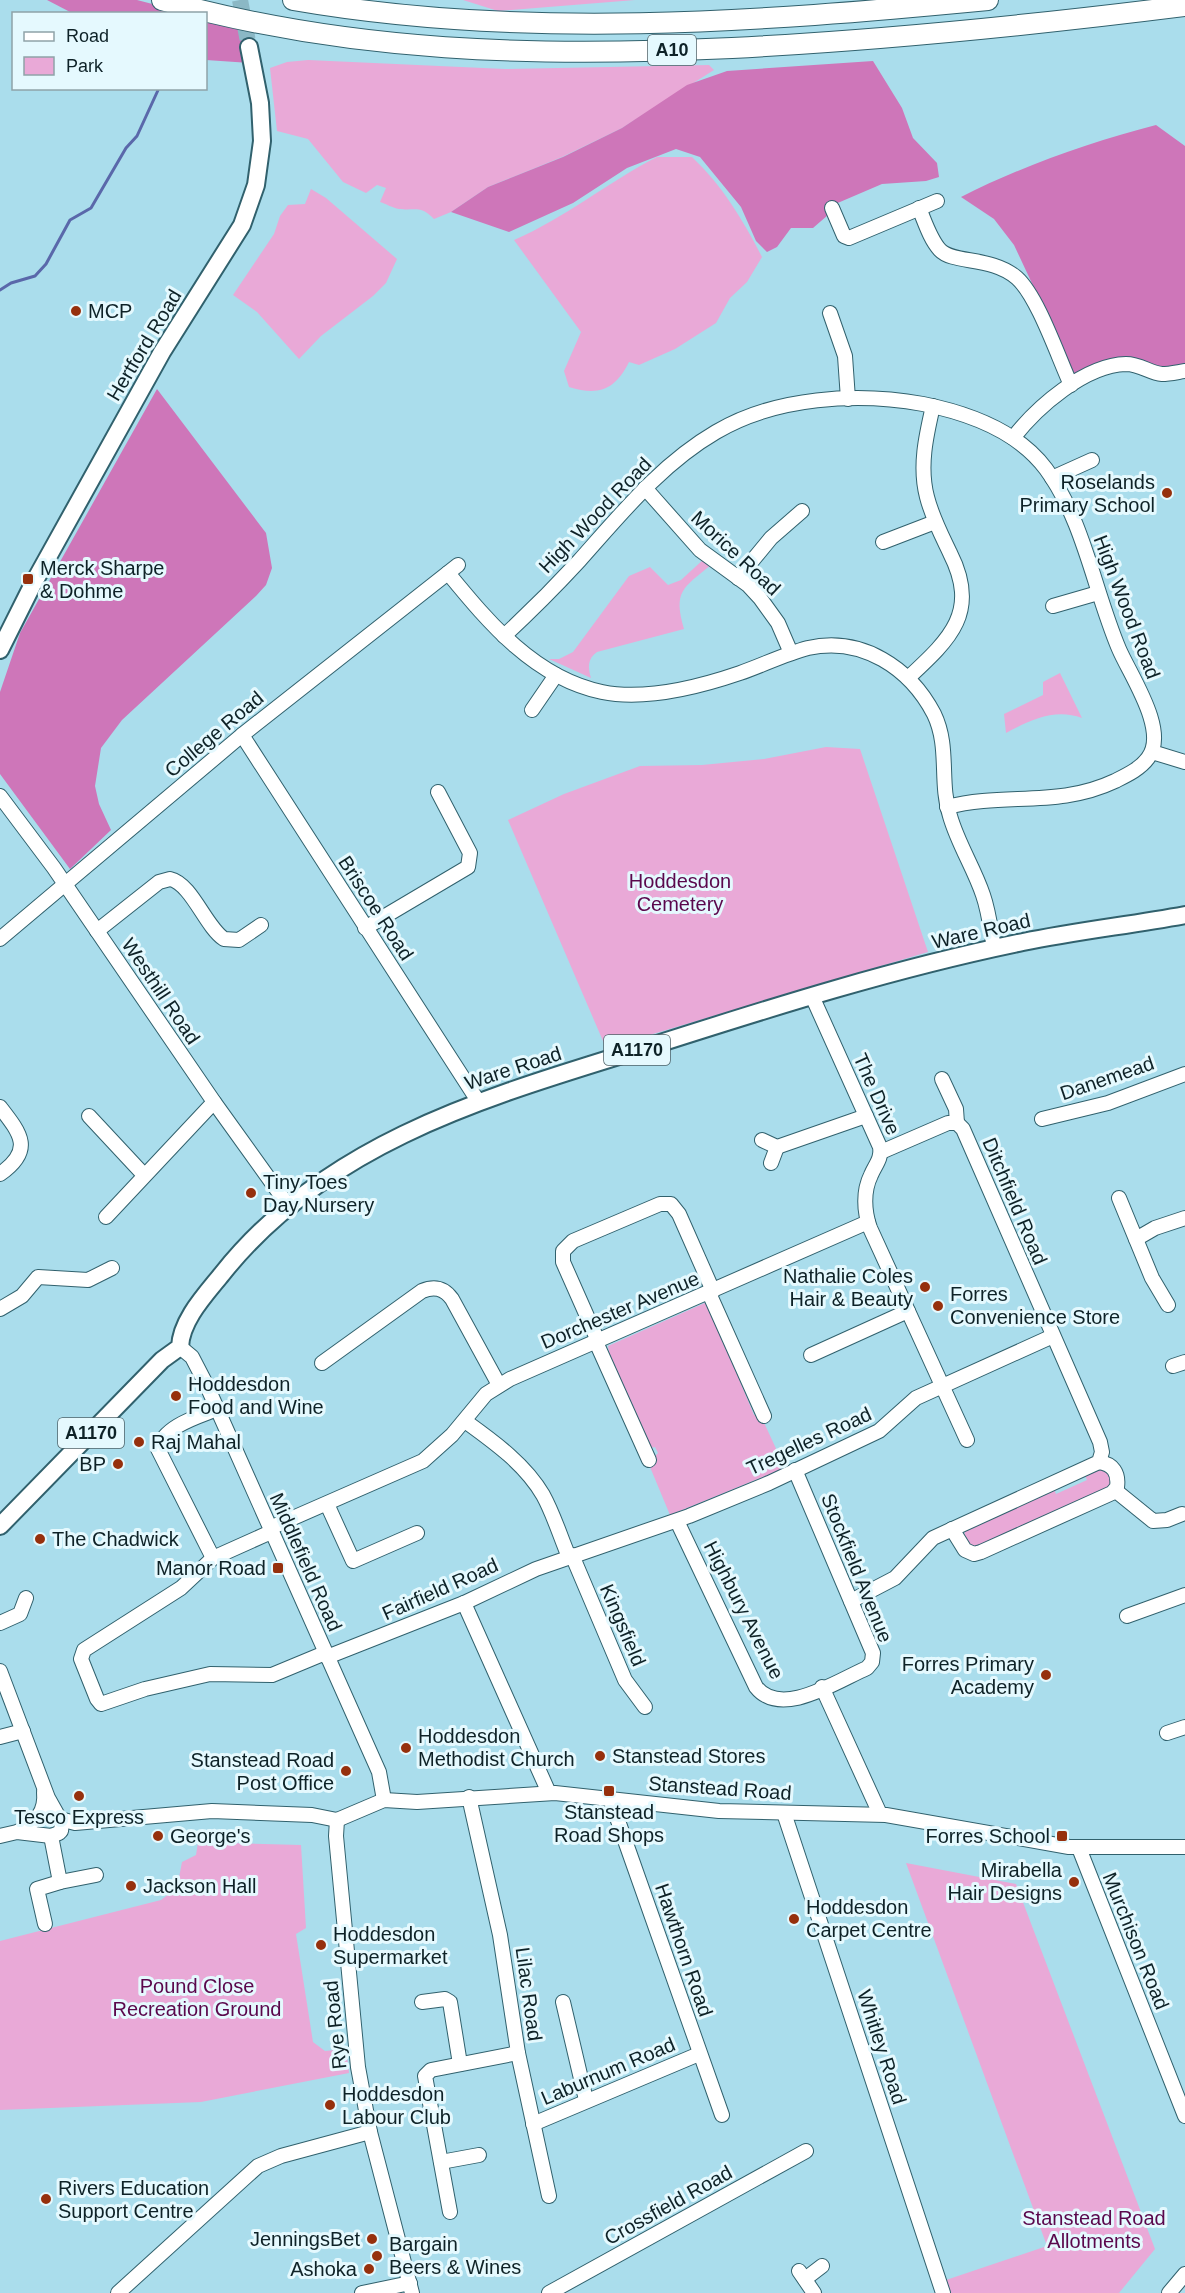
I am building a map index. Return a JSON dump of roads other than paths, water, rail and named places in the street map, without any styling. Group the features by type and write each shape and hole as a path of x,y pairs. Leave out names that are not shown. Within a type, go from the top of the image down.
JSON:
{"highway":[{"name":"A10","path":"162,0 254,22 345,38 468,51 549,53 862,41 1185,6"},
{"name":"A10","path":"293,0 417,18 568,25 847,13 988,0"}],"main road":[{"name":"Hertford Road","path":"0,650 33,584 162,352 242,225 256,185 262,141 260,103 249,47"},
{"name":"Ware Road","path":"180,1347 186,1326 214,1284 245,1247 290,1208 381,1144 428,1121 478,1101 812,996 994,948 1185,915"},
{"name":"A1170","path":"2,1522 29,1499 162,1360 180,1347"}],"street":[{"path":"832,208 844,236 849,238 937,201"},
{"path":"919,208 931,236 942,252 951,257 995,264 1019,280 1030,296 1071,385"},
{"path":"830,313 845,356 848,399"},
{"path":"1013,438 1043,403 1071,385 1119,365 1136,365 1161,374 1185,371"},
{"name":"High Wood Road","path":"504,636 562,580 645,488 694,446 735,422 788,406 848,399 890,400 933,406 980,421 1013,438 1033,454 1052,478 1073,520 1119,650 1151,719 1155,734 1152,752"},
{"path":"908,678 951,634 963,608 958,573 935,522 924,478 925,447 933,406"},
{"path":"1052,478 1092,460"},
{"name":"Morice Road","path":"645,488 700,550 738,578 770,610 791,654"},
{"path":"738,578 771,538 802,511"},
{"path":"883,542 935,522"},
{"name":"College Road","path":"0,939 242,735 453,569 504,636"},
{"path":"1053,606 1098,593"},
{"path":"504,636 531,659 556,675 601,692 656,692 722,679 816,646 848,646 889,662 908,678 926,701 942,734 947,807 984,898 994,948"},
{"path":"532,710 556,675"},
{"name":"Briscoe Road","path":"242,735 478,1101"},
{"path":"947,807 977,800 1044,800 1076,795 1106,785 1134,771 1152,752 1185,762"},
{"path":"365,928 468,867 470,853 438,792"},
{"name":"Westhill Road","path":"0,796 66,884 213,1102 290,1208"},
{"path":"97,931 159,882 170,879 180,883 214,931 224,939 239,940 261,925"},
{"name":"The Drive","path":"812,996 881,1152 866,1190 868,1222 967,1440"},
{"name":"Danemead","path":"1042,1119 1108,1103 1185,1074"},
{"name":"Ditchfield Road","path":"942,1079 956,1109 957,1123 965,1134 1100,1442 1102,1452 1099,1462"},
{"path":"106,1217 213,1102"},
{"path":"0,1107 18,1131 22,1144 15,1162 0,1174"},
{"path":"89,1116 144,1175"},
{"path":"762,1140 777,1147 866,1116"},
{"name":"Ditchfield Road","path":"881,1152 943,1125 957,1123"},
{"path":"771,1163 777,1147"},
{"path":"1119,1197 1136,1239 1168,1305"},
{"path":"649,1460 564,1267 562,1254 570,1243 660,1204 675,1206 764,1416"},
{"path":"1136,1239 1155,1228 1185,1218"},
{"name":"Dorchester Avenue","path":"213,1557 327,1504 412,1468 438,1450 482,1399 499,1385 868,1222"},
{"path":"0,1309 22,1296 38,1277 88,1280 112,1268"},
{"path":"322,1363 422,1291 435,1288 447,1293 452,1299 499,1385"},
{"path":"812,1355 908,1311"},
{"name":"Tregelles Road","path":"570,1556 677,1521 795,1470 879,1431 911,1401 1053,1336"},
{"name":"Middlefield Road","path":"180,1347 192,1357 217,1409 380,1776 384,1800"},
{"path":"217,1409 177,1427 162,1440 158,1449 213,1557 181,1588 83,1652 82,1662 97,1699 101,1704 109,1703 145,1689 201,1675 272,1676 326,1655"},
{"name":"Kingsfield","path":"465,1421 514,1459 536,1484 548,1504 626,1680 645,1707"},
{"path":"851,1601 895,1578 928,1542 1099,1462 1108,1464 1116,1473 1118,1483 1116,1491"},
{"name":"Stockfield Avenue","path":"795,1470 873,1653 872,1662 867,1668 822,1687"},
{"path":"1116,1491 1153,1521 1167,1520 1182,1514"},
{"path":"952,1529 964,1550 981,1552 1116,1491"},
{"path":"327,1504 352,1561 417,1533"},
{"name":"Highbury Avenue","path":"677,1521 746,1668 760,1692 771,1699 788,1700 822,1687"},
{"name":"Fairfield Road","path":"326,1655 464,1603 504,1582 570,1556"},
{"path":"1127,1616 1185,1595"},
{"path":"0,1623 20,1614 26,1598"},
{"path":"464,1603 549,1793"},
{"path":"0,1671 44,1787 57,1829 60,1882"},
{"path":"822,1687 880,1814"},
{"path":"1167,1733 1185,1727"},
{"path":"0,1737 23,1731"},
{"path":"17,1832 38,1819 44,1804 44,1787"},
{"name":"Stanstead Road","path":"337,1820 384,1800 417,1802 549,1793 713,1810 880,1814 1079,1848 1185,1847"},
{"name":"Lilac Road","path":"469,1797 500,1935 518,2053 549,2196"},
{"name":"Hawthorn Road","path":"610,1798 722,2115"},
{"path":"0,1836 17,1832 57,1829 75,1823 212,1811 312,1815 337,1820"},
{"name":"Whitley Road","path":"784,1813 943,2293"},
{"name":"Rye Road","path":"337,1820 336,1836 357,2057 370,2132 411,2288"},
{"name":"Murchison Road","path":"1079,1848 1185,2116"},
{"path":"45,1924 37,1889 96,1875"},
{"path":"422,2002 445,1999 450,2002 460,2064"},
{"path":"563,2002 586,2100"},
{"path":"450,2212 425,2076 431,2070 518,2053"},
{"name":"Laburnum Road","path":"533,2124 699,2054"},
{"path":"118,2293 258,2166 281,2156 370,2132"},
{"name":"Crossfield Road","path":"549,2293 806,2151"},
{"path":"441,2162 479,2155"},
{"path":"814,2293 802,2275 822,2266"},
{"path":"1173,2291 1185,2274"},
{"path":"362,2293 411,2288"}],"waterway":[{"path":"0,290 11,283 35,276 46,264 70,220 91,208 126,148 137,136 158,90"}],"tunnel":[{"path":"240,0 249,47"}],"place":[{"name":"MCP","path":"76,311"},
{"name":"Roselands Primary School","path":"1167,493"},
{"name":"Merck Sharpe & Dohme","path":"28,579"},
{"name":"Tiny Toes Day Nursery","path":"251,1193"},
{"name":"Nathalie Coles Hair & Beauty","path":"925,1287"},
{"name":"Forres Convenience Store","path":"938,1306"},
{"name":"Hoddesdon Food and Wine","path":"176,1396"},
{"name":"Raj Mahal","path":"139,1442"},
{"name":"BP","path":"118,1464"},
{"name":"The Chadwick","path":"40,1539"},
{"name":"Manor Road","path":"278,1568"},
{"name":"Forres Primary Academy","path":"1046,1675"},
{"name":"Hoddesdon Methodist Church","path":"406,1748"},
{"name":"Stanstead Stores","path":"600,1756"},
{"name":"Stanstead Road Post Office","path":"346,1771"},
{"name":"Stanstead Road Shops","path":"609,1791"},
{"name":"Tesco Express","path":"79,1796"},
{"name":"George's","path":"158,1836"},
{"name":"Forres School","path":"1062,1836"},
{"name":"Mirabella Hair Designs","path":"1074,1882"},
{"name":"Jackson Hall","path":"131,1886"},
{"name":"Hoddesdon Carpet Centre","path":"794,1919"},
{"name":"Hoddesdon Supermarket","path":"321,1945"},
{"name":"Hoddesdon Labour Club","path":"330,2105"},
{"name":"Rivers Education Support Centre","path":"46,2199"},
{"name":"JenningsBet","path":"372,2239"},
{"name":"Bargain Beers & Wines","path":"377,2256"},
{"name":"Ashoka","path":"369,2269"}],"park label":[{"name":"Hoddesdon Cemetery","path":"680,892"},
{"name":"Pound Close Recreation Ground","path":"197,1998"},
{"name":"Stanstead Road Allotments","path":"1094,2230"}]}
